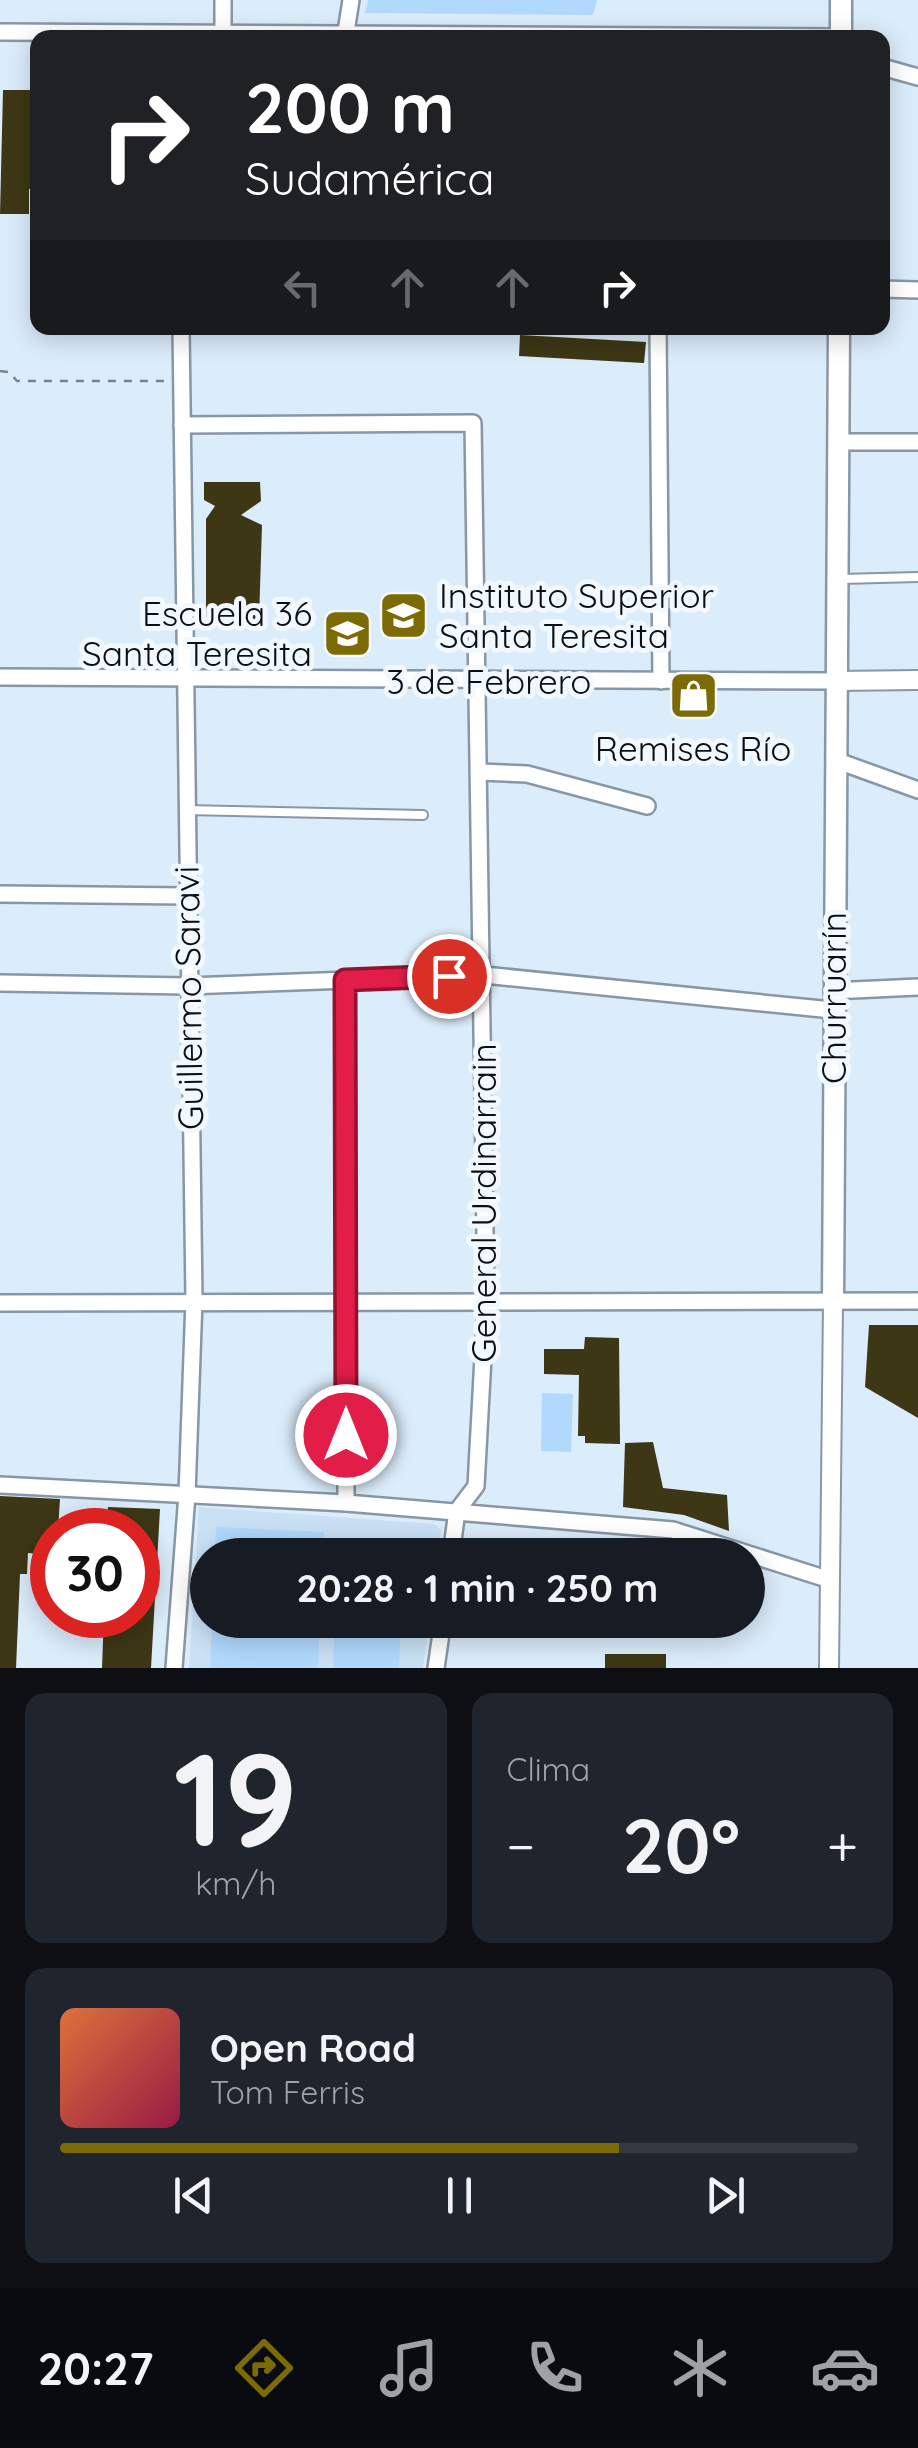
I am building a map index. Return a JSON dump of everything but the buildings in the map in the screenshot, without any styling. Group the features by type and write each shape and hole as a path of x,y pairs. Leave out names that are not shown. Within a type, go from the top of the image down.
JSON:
{"main road":[{"path":"841,0 841,30"},
{"name":"Churruarín","path":"833,1303 839,335"}],"street":[{"path":"223,0 223,30"},
{"path":"346,30 351,0"},
{"path":"0,32 30,33"},
{"path":"890,70 918,77"},
{"path":"890,289 918,290"},
{"name":"Guillermo Saravi","path":"174,1668 187,1494 194,1300 182,335"},
{"path":"658,335 661,682"},
{"name":"General Urdinarrain","path":"182,425 473,423 486,1302 476,1486 457,1511 453,1538"},
{"path":"838,442 918,442"},
{"name":"3 de Febrero","path":"0,677 478,682 918,680"},
{"path":"835,760 918,790"},
{"path":"480,772 527,774 647,806"},
{"path":"0,894 186,896"},
{"path":"0,983 188,986 484,975 832,1000 918,987"},
{"path":"345,980 346,1504"},
{"path":"0,1303 347,1299 918,1301"},
{"name":"Churruarín","path":"829,1668 833,1303"},
{"path":"0,1485 457,1511 673,1530 830,1580"},
{"path":"436,1668 440,1638"}],"lane":[{"path":"837,578 918,578"},
{"path":"185,810 422,815"}],"path":[{"path":"0,371 9,372 17,381 182,381"}],"shaded area":[{"path":"368,0 597,0 593,15 365,13"},
{"path":"542,1393 573,1394 571,1452 541,1451"},
{"path":"199,1507 434,1524 441,1530 440,1538 197,1538"},
{"path":"216,1527 324,1532 324,1538 216,1538"},
{"path":"191,1638 427,1638 423,1668 189,1668"},
{"path":"211,1638 319,1638 318,1668 210,1668"},
{"path":"334,1638 400,1638 399,1668 333,1668"}],"place":[{"name":"Instituto Superior Santa Teresita","path":"404,615"},
{"name":"Escuela 36 Santa Teresita","path":"347,633"},
{"name":"Remises Río","path":"693,696"}],"route":[{"path":"346,1435 345,980 449,976"}]}
